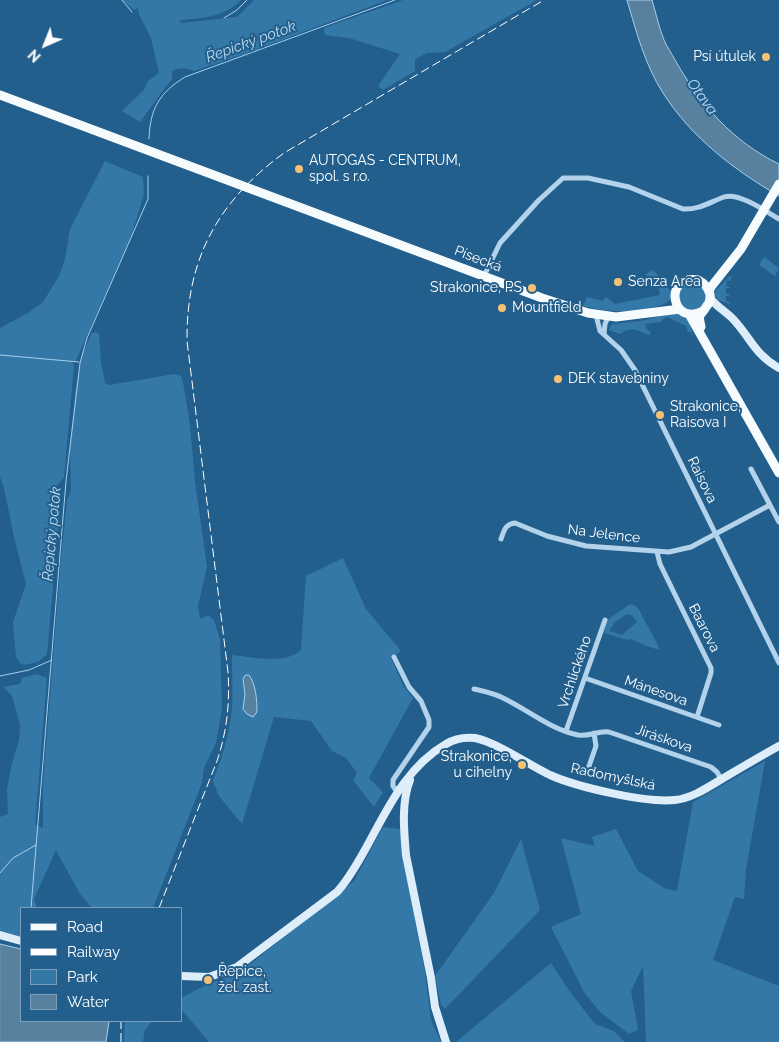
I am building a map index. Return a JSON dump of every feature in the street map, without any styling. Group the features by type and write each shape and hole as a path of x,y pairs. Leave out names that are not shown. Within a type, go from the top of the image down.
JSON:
{"main road":[{"name":"Písecká","path":"0,95 300,207 485,273 553,302 596,315 608,316 628,317 680,309"},
{"path":"704,340 699,317 705,309 711,287 741,249 779,184"},
{"path":"724,271 713,279 703,282 686,280 678,287 675,298 680,309 689,314 779,473"},
{"path":"703,282 710,295 739,326 755,349 779,368"},
{"name":"Písecká","path":"650,313 668,305 675,298"},
{"path":"689,314 699,313 705,309 729,315"},
{"name":"Radomyšlská","path":"182,976 210,977 237,967 297,923 345,884 413,771 453,740 467,738 483,741 551,775 576,784 634,796 667,800 683,798 700,792 779,746"},
{"path":"402,791 406,855 435,1007 446,1042"},
{"path":"0,935 20,941"}],"street":[{"name":"Písecká","path":"485,273 500,243 539,200 563,178 588,178 629,188 690,210 705,206 727,196 746,201 779,219"},
{"name":"Raisova","path":"596,315 598,327 621,350 635,370 779,662"},
{"path":"604,334 608,316"},
{"path":"751,469 779,522"},
{"name":"Na Jelence","path":"501,539 506,527 515,523 547,536 586,546 657,552 684,550 716,535 770,505"},
{"name":"Baarova","path":"657,552 660,564 711,668 697,717"},
{"name":"Vrchlického","path":"566,731 605,620"},
{"path":"394,657 409,687 421,701 429,720 429,727 393,780 393,786 402,791"},
{"name":"Mánesova","path":"585,678 719,726"},
{"name":"Jiráskova","path":"474,689 500,696 544,723 579,735 609,732 711,767 721,779"},
{"path":"588,769 596,746 594,733"}],"green space":[{"path":"122,0 241,0 235,6 221,13 213,16 181,20 180,23 237,17 254,0 387,0 194,71 183,68 172,71 172,79 140,122 122,111 144,90 148,81 159,73 151,38 138,8 134,10"},
{"path":"403,0 537,0 445,52 427,53 415,59 415,71 383,90 378,86 400,54 349,38 325,35 324,28"},
{"path":"105,161 143,177 144,194 132,234 78,356 75,362 72,362 74,366 64,477 55,488 59,498 59,520 47,654 38,662 24,665 16,657 13,622 26,584 0,477 0,328 28,313 43,302 59,276 65,259 70,229"},
{"path":"764,257 779,268 775,276 759,265"},
{"path":"652,270 662,281 649,286 646,274"},
{"path":"730,276 734,276 731,277 731,281 727,280 726,286 730,288 726,288 726,294 729,294 729,296 726,296 726,301 730,302 730,304 718,300 714,294"},
{"path":"692,283 702,287 706,297 702,307 692,311 682,307 678,297 682,287"},
{"path":"659,288 668,288 672,293 671,299 656,307 633,311 616,311 583,306 587,297 603,301 606,297 615,304 660,295"},
{"path":"675,312 689,321 695,342 686,326 667,317 661,322 645,324 648,331 651,331 649,335 634,330 628,330 620,334 609,330 612,324 641,321"},
{"path":"96,332 99,334 101,363 105,383 109,385 174,374 181,376 190,425 195,482 207,567 198,606 200,619 208,615 214,620 220,640 222,709 216,743 204,768 202,783 153,907 91,907 80,894 56,850 34,899 37,907 20,907 20,938 0,932 0,817 8,814 7,790 19,740 20,725 12,696 4,687 20,684 22,678 36,674 47,678 35,825 43,828 43,783 61,559 67,500 71,491 70,448 75,394 82,355 92,333"},
{"path":"343,558 366,609 401,651 391,658 404,687 413,698 369,778 383,792 374,807 353,780 357,773 346,758 332,751 311,721 274,717 242,824 219,796 213,781 225,746 231,719 232,655 278,659 295,655 301,650 306,576"},
{"path":"630,604 636,606 659,650 631,639 628,640 604,633 607,620","holes":["627,614 632,615 637,622 622,635 609,631 615,622"]},
{"path":"765,761 746,870 744,899 735,897 713,960 779,986 779,1042 646,1042 643,966 631,991 638,1030 629,1034 600,1012 584,992 551,927 581,914 561,838 595,846 592,837 616,829 638,871 666,889 677,891 693,802"},
{"path":"383,827 400,829 406,855 410,893 425,973 431,1020 441,1042 209,1042 182,1010 182,997 234,974 254,961 354,881"},
{"path":"521,839 540,910 445,1009 441,1005 435,976 494,893"},
{"path":"551,963 570,992 595,1024 614,1031 625,1042 456,1042"},
{"path":"125,1022 151,1022 145,1030 143,1042 124,1042"}],"water":[{"path":"627,0 652,0 665,43 695,92 732,133 762,155 779,164 779,196 730,164 700,138 674,109 651,71"},
{"path":"246,675 249,675 256,693 257,712 253,717 243,709 245,694 243,679"},
{"path":"0,944 20,949 20,1022 109,1022 106,1042 0,1042"}],"waterway":[{"path":"122,0 132,12"},
{"path":"224,18 237,10 247,0"},
{"name":"Řepický potok","path":"149,139 151,119 162,96 185,77 395,0"},
{"name":"Řepický potok","path":"31,907 66,481 80,363 87,338 148,199 148,176"},
{"path":"0,355 79,362"},
{"path":"0,676 29,670 52,660"},
{"path":"0,873 13,858 36,845"}],"railway":[{"path":"159,907 217,761 223,739 229,695 228,672 187,341 188,311 192,284 210,234 224,212 241,191 261,171 284,153 544,0"},
{"path":"121,1022 121,1042"}],"place":[{"name":"Psí útulek","path":"766,57"},
{"name":"AUTOGAS - CENTRUM, spol. s r.o.","path":"299,169"},
{"name":"Senza Area","path":"618,282"},
{"name":"Strakonice, PS","path":"532,288"},
{"name":"Mountfield","path":"502,308"},
{"name":"DEK stavebniny","path":"558,379"},
{"name":"Strakonice, Raisova I","path":"660,415"},
{"name":"Strakonice, u cihelny","path":"522,765"},
{"name":"Řepice, žel. zast.","path":"208,980"}],"water label":[{"name":"Otava","path":"702,97"}]}
